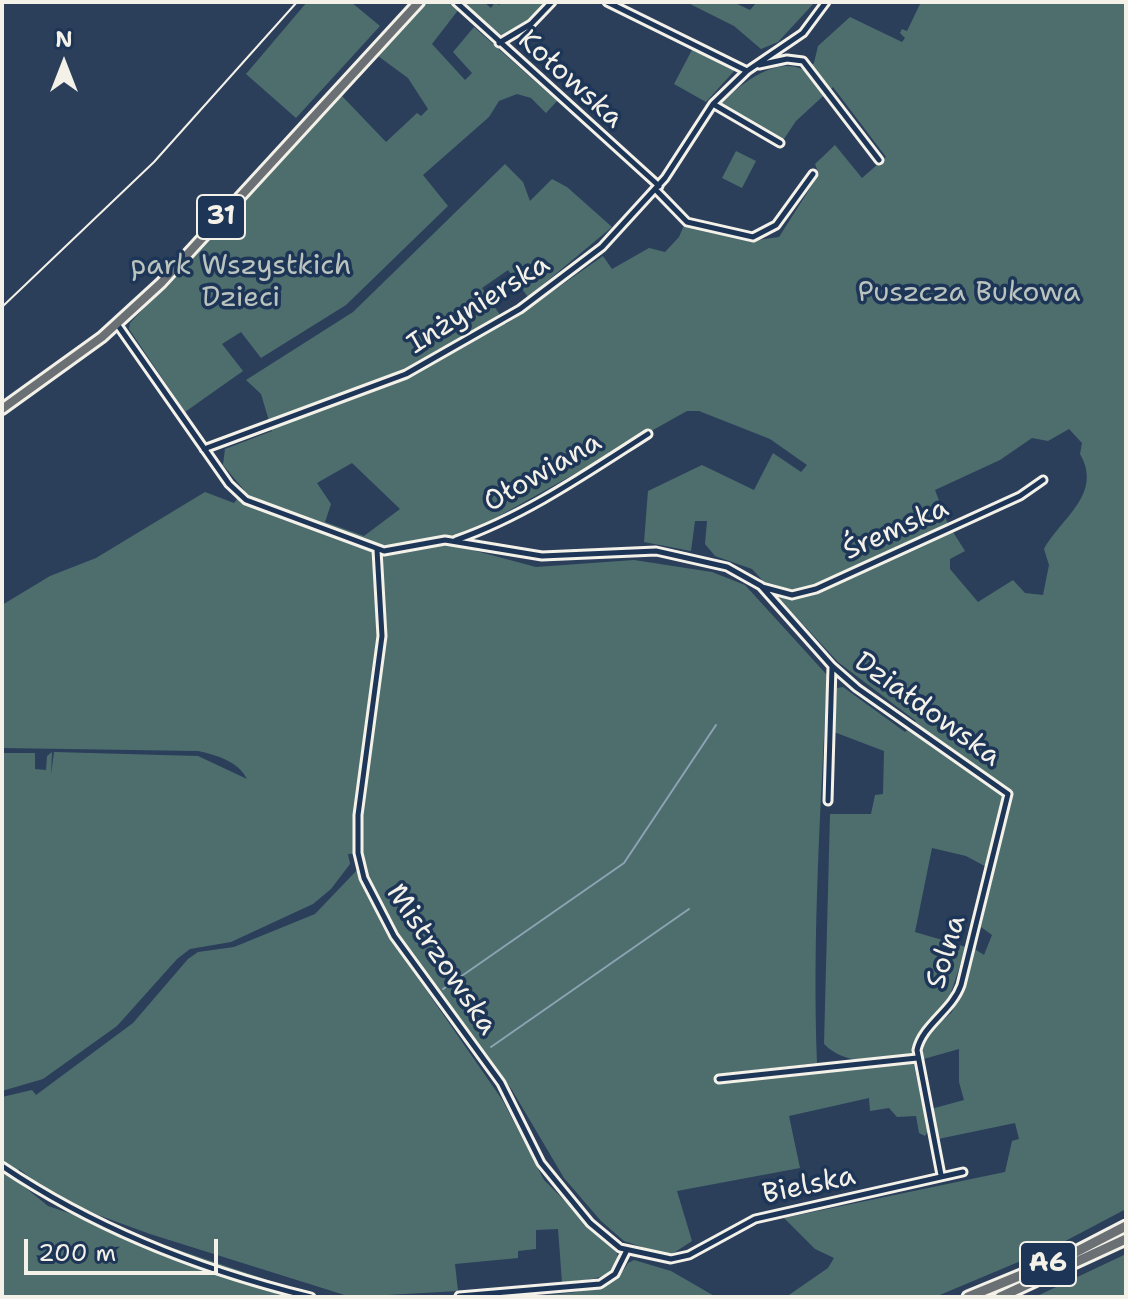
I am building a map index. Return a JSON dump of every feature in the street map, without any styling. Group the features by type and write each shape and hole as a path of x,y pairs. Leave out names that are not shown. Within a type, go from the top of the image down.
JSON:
{"highway":[{"name":"A6","path":"968,1297 1037,1269 1126,1226"},
{"name":"A6","path":"1000,1297 1126,1239"}],"main road":[{"name":"31","path":"2,409 117,324 175,268 419,2"}],"street":[{"name":"Kołowska","path":"456,2 657,188 687,222 753,237 776,225 813,174"},
{"path":"499,43 531,24 552,2"},
{"path":"607,2 747,71 769,62 803,61 879,160"},
{"name":"Inżynierska","path":"204,449 406,374 520,309 585,260 657,188 713,104 747,71 803,33 826,2"},
{"path":"713,104 780,143"},
{"path":"117,324 204,449 246,500 377,550 456,540"},
{"name":"Ołowiana","path":"456,540 488,529 648,434"},
{"name":"Śremska","path":"761,586 797,595 816,589 1020,496 1043,480"},
{"name":"Działdowska","path":"456,540 542,556 623,550 656,551 712,561 742,574 761,586 832,666 857,688 1008,794"},
{"name":"Mistrzowska","path":"377,550 382,608 381,662 358,815 358,853 364,878 394,936 501,1083 549,1174 615,1245 671,1259"},
{"path":"828,801 832,666"},
{"name":"Solna","path":"917,1058 921,1038 953,1005 961,985 1008,794"},
{"path":"719,1079 917,1058 941,1175"},
{"path":"2,1166 58,1203 92,1220 209,1269 311,1297"},
{"name":"Bielska","path":"671,1259 689,1255 755,1219 963,1172"},
{"path":"459,1296 600,1284 615,1274 627,1250"}],"green space":[{"path":"307,2 351,2 380,26 296,118 246,74"},
{"name":"park Wszystkich Dzieci","path":"426,2 452,2 459,9 432,44 465,80 472,73 453,52 474,27 557,101 546,113 531,98 517,94 499,101 489,117 423,175 448,206 346,305 261,358 241,332 222,344 243,371 185,412 129,329 130,323 342,96 386,142 417,113 421,116 428,109 408,78 378,56"},
{"path":"467,2 484,2 491,8 495,2 499,5 502,2 547,2 534,17 500,38 463,6"},
{"path":"686,2 733,2 750,10 757,2 815,2 778,42 761,49 734,26"},
{"name":"Puszcza Bukowa","path":"921,2 1126,2 1126,1209 1054,1247 935,1297 786,1297 828,1268 834,1258 815,1249 784,1218 1005,1172 1012,1141 1019,1139 1015,1123 938,1139 931,1109 964,1100 959,1082 959,1049 920,1060 926,1035 952,1012 973,948 984,955 992,935 981,927 994,871 966,856 932,848 915,932 966,947 946,1008 920,1030 915,1052 879,1059 855,1059 844,1057 824,1044 830,814 871,814 875,795 883,794 884,751 834,732 837,688 843,687 905,732 916,721 838,662 752,569 715,556 705,544 707,521 695,521 691,551 644,542 648,491 702,465 754,490 773,453 801,472 807,465 770,439 699,411 687,411 467,534 461,547 536,567 634,560 712,572 745,585 827,675 816,918 817,1063 718,1074 718,1082 913,1061 928,1131 925,1136 919,1133 916,1116 897,1117 889,1108 870,1111 869,1098 789,1116 800,1168 677,1191 692,1241 669,1256 624,1241 601,1221 564,1178 512,1090 391,924 386,932 503,1101 544,1180 617,1253 618,1262 614,1269 599,1277 562,1282 558,1229 536,1230 536,1249 518,1251 518,1258 455,1264 458,1291 351,1297 98,1215 57,1198 19,1169 16,1180 48,1206 318,1297 2,1297 2,1097 32,1090 36,1095 133,1023 188,959 198,952 234,947 315,914 358,869 364,889 369,879 363,853 348,854 350,864 331,889 313,904 231,942 190,949 177,959 117,1026 43,1079 2,1091 2,753 35,753 35,769 46,770 47,756 52,752 51,775 54,752 198,756 247,779 232,763 198,751 2,748 2,605 50,576 96,558 205,492 234,503 244,490 223,465 225,449 272,431 261,394 246,380 353,312 505,164 523,182 530,201 552,179 567,187 612,227 528,297 508,270 482,288 506,324 603,256 612,269 649,248 665,252 679,237 685,223 751,241 779,237 819,174 815,164 835,145 862,178 886,157 833,87 796,121 782,142 720,105 738,88 771,69 783,66 806,71 814,63 818,46 850,17 902,42 905,38 900,33 902,29 907,31","holes":["1069,429 1082,443 1080,454 1087,481 1077,504 1044,549 1049,565 1043,595 1025,593 1013,580 978,602 950,569 950,559 965,551 948,524 935,490 1000,460 1032,438 1048,441","352,463 400,509 364,536 325,522 331,504 317,483"]},
{"path":"693,48 735,70 706,102 674,84"},
{"path":"736,151 756,161 742,188 722,178"},
{"path":"1126,1254 1126,1297 1035,1297"},
{"path":"634,1260 671,1271 716,1297 504,1297 591,1289 619,1275"}],"waterway":[{"path":"443,989 624,863 716,725"},
{"path":"491,1047 689,909"}],"railway":[{"path":"2,307 154,162 297,2"}]}
